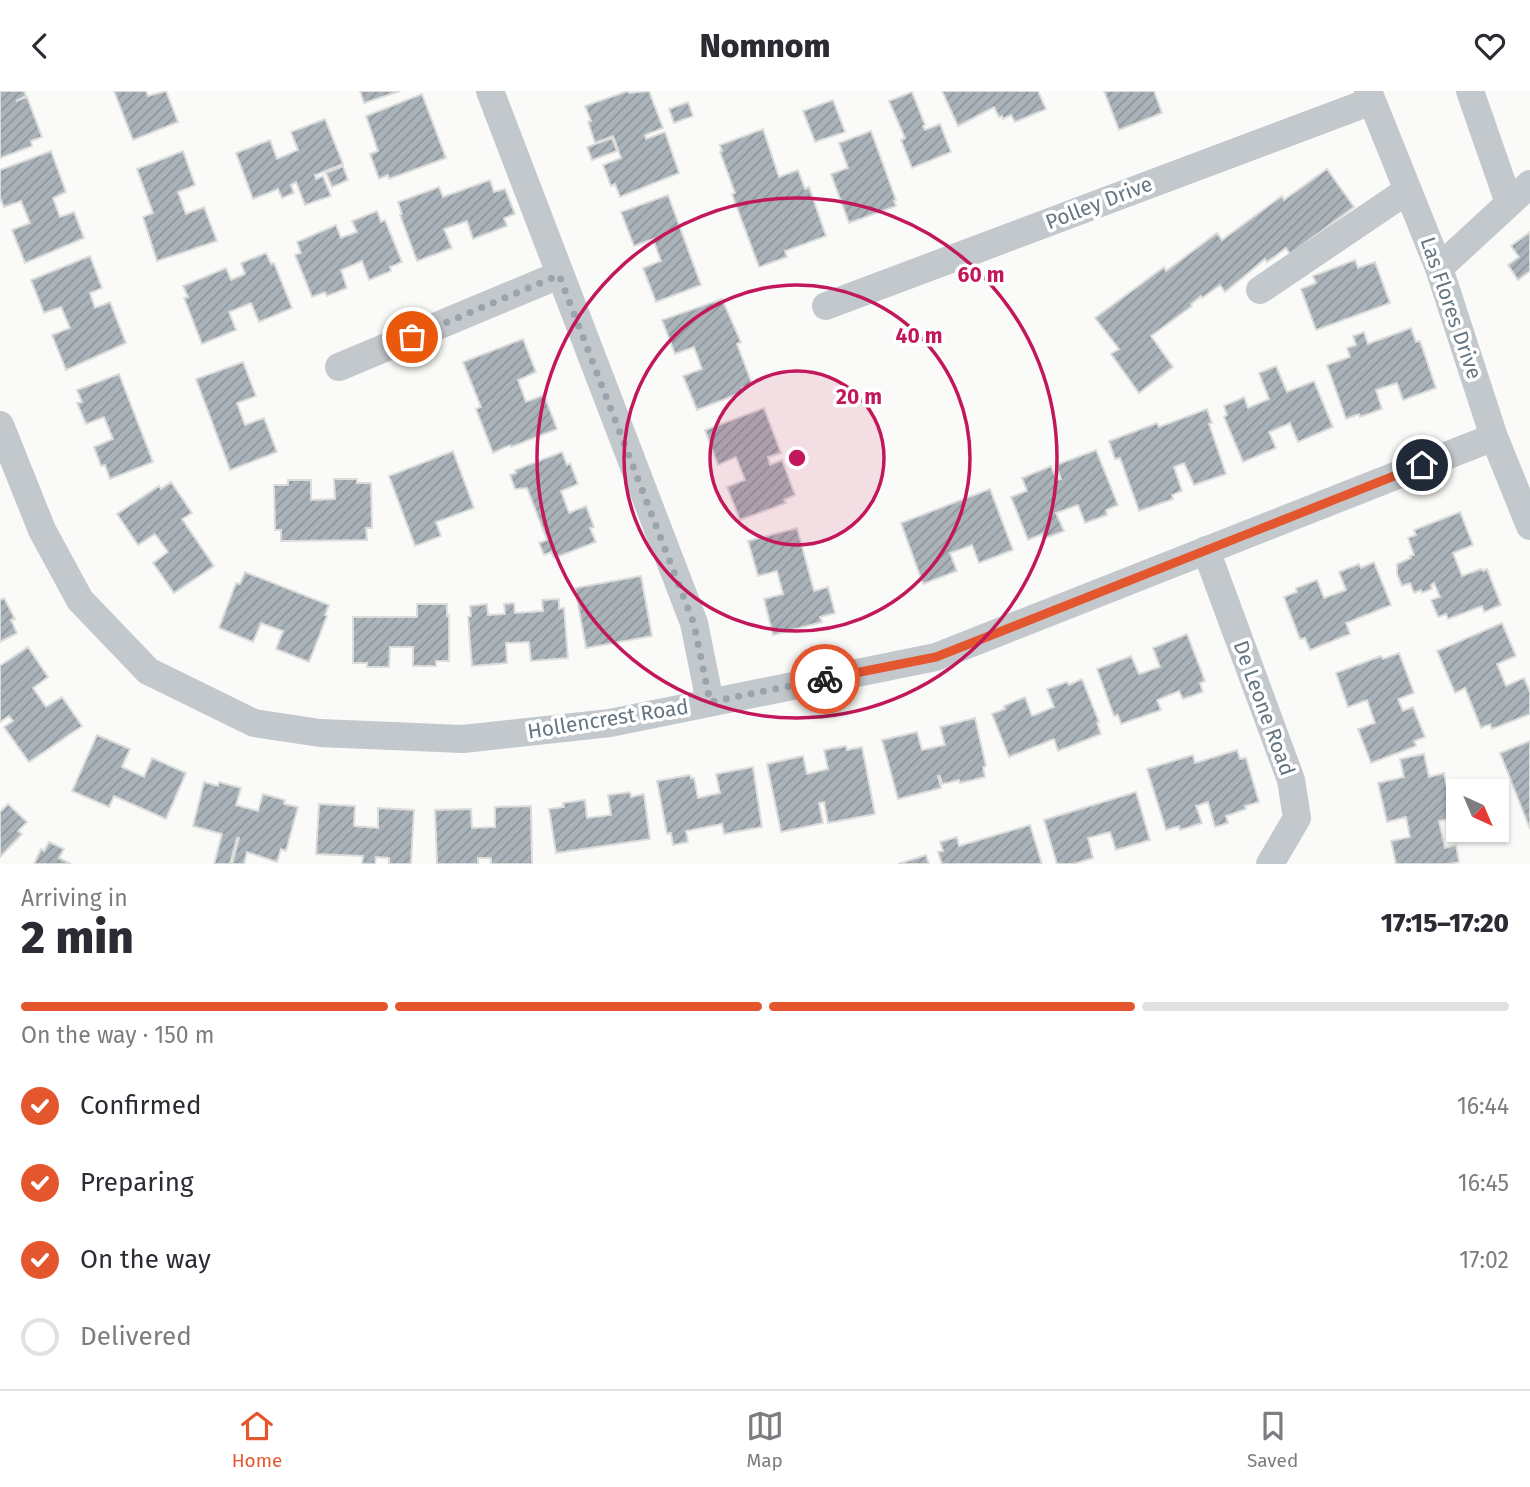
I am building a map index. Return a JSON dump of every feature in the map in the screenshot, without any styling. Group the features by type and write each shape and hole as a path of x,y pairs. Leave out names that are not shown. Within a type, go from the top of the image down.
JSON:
{"street":[{"path":"490,91 694,624 710,702"},
{"path":"1470,91 1509,203"},
{"name":"Las Flores Drive","path":"1370,96 1439,268 1494,436 1530,526"},
{"name":"Polley Drive","path":"827,306 1370,96"},
{"path":"1439,268 1530,184"},
{"path":"1260,290 1408,190"},
{"path":"339,367 559,275"},
{"name":"Hollencrest Road","path":"0,425 42,530 80,600 148,671 254,723 320,733 463,739 610,723 936,657 1494,436"},
{"name":"De Leone Road","path":"1206,550 1291,780 1297,818 1270,864"}],"building":[{"path":"0,91 24,91 26,96 16,101 27,97 42,137 31,141 32,146 0,158"},
{"path":"114,91 146,91 148,96 166,91 178,122 133,140"},
{"path":"360,91 400,91 364,103"},
{"path":"628,91 649,91 663,128 645,135 646,139 665,132 679,173 620,197 615,184 611,186 603,165 621,158 613,136 595,143 585,106"},
{"path":"942,91 1038,91 1046,109 1015,122 1011,115 1003,119 1002,116 999,117 994,107 958,126"},
{"path":"1104,91 1154,91 1162,113 1119,130"},
{"path":"912,92 925,130 940,124 951,152 912,168 901,140 905,138 889,101"},
{"path":"422,94 446,158 389,179 388,175 379,179 370,154 378,151 366,116"},
{"path":"833,100 845,132 815,142 803,111"},
{"path":"688,102 693,116 674,123 669,109"},
{"path":"325,119 343,164 315,175 316,179 323,176 331,196 305,205 296,182 291,185 294,193 282,198 278,189 253,199 236,153 270,140 277,159 298,150 291,132"},
{"path":"763,129 779,177 798,170 805,189 809,187 826,236 785,251 787,257 759,267 732,194 735,193 720,145"},
{"path":"871,131 896,206 849,223 831,174 848,168 839,143"},
{"path":"612,138 617,151 592,160 587,147"},
{"path":"51,151 66,192 53,198 60,217 74,212 84,238 25,263 12,230 30,223 21,201 4,207 0,198 0,170"},
{"path":"183,151 195,185 178,192 186,214 204,207 217,241 157,261 143,217 153,213 137,169"},
{"path":"343,166 348,180 332,187 326,173"},
{"path":"1327,169 1354,207 1290,254 1286,248 1267,262 1265,259 1225,292 1220,285 1202,298 1201,296 1192,306 1151,336 1173,367 1139,393 1111,354 1119,349 1095,318 1164,267 1166,271 1217,233 1222,240 1282,196 1284,200"},
{"path":"490,180 494,192 505,189 515,214 504,218 507,226 473,239 467,221 444,229 452,248 417,261 398,202 439,187 443,197"},
{"path":"668,195 701,285 656,302 643,268 661,261 653,239 634,246 621,212"},
{"path":"377,211 381,222 385,220 402,262 390,267 391,271 369,280 362,261 341,270 347,288 327,296 325,292 312,297 295,255 301,253 297,242 336,225 341,238 357,232 352,221"},
{"path":"1530,232 1530,271 1518,280 1508,265 1519,257 1511,246"},
{"path":"266,253 271,264 274,263 292,308 259,322 251,303 229,312 236,330 202,344 184,298 188,297 183,286 226,268 231,280 245,274 241,263"},
{"path":"90,256 102,288 90,293 95,308 110,302 126,343 66,370 52,335 70,328 61,307 44,313 31,280"},
{"path":"1355,260 1358,268 1375,262 1390,303 1316,330 1301,289 1316,283 1313,276"},
{"path":"722,299 741,342 737,344 752,384 742,388 743,392 697,410 683,376 702,369 694,347 675,354 662,320"},
{"path":"1411,328 1416,342 1420,341 1436,388 1403,400 1397,383 1376,390 1382,409 1346,419 1327,365 1350,357 1347,348 1356,345 1353,336 1364,332 1368,344"},
{"path":"523,339 536,372 518,380 526,402 544,395 557,429 493,453 476,409 481,407 463,362"},
{"path":"243,362 256,396 237,403 245,425 264,418 277,452 230,470 196,379"},
{"path":"1276,366 1287,392 1314,381 1333,427 1298,442 1290,423 1269,432 1276,448 1243,462 1224,417 1227,415 1224,406 1244,397 1248,408 1269,399 1259,373"},
{"path":"119,374 153,462 110,479 105,465 101,466 94,447 113,439 104,417 86,424 77,403 82,402 77,390"},
{"path":"764,408 781,453 768,457 770,465 782,460 795,495 784,500 786,503 740,520 727,487 745,480 736,457 718,465 705,430"},
{"path":"1207,409 1212,423 1209,424 1226,474 1194,485 1184,463 1174,467 1182,491 1172,495 1173,499 1139,511 1120,458 1115,459 1109,441 1157,423 1159,427"},
{"path":"1096,450 1118,505 1106,510 1107,515 1085,523 1078,505 1056,513 1064,531 1043,539 1042,534 1028,540 1011,497 1027,491 1022,478 1051,466 1057,480 1061,479 1056,465"},
{"path":"453,451 474,508 436,522 441,536 415,546 389,476"},
{"path":"562,452 567,465 570,463 578,484 561,491 569,513 586,506 596,542 554,558 551,552 544,555 539,543 547,540 527,488 515,489 510,475 516,473 515,470"},
{"path":"334,479 357,479 357,483 371,483 372,528 366,528 367,540 281,541 281,530 275,530 274,485 288,485 288,480 311,480 311,500 335,499"},
{"path":"171,482 192,513 182,519 214,566 174,593 153,563 168,552 155,534 138,545 117,514 159,486 161,489"},
{"path":"990,489 1013,550 979,563 972,545 950,553 957,571 923,584 901,523"},
{"path":"1460,512 1473,545 1453,553 1462,576 1487,569 1501,605 1484,612 1482,606 1448,619 1446,614 1438,617 1431,600 1440,597 1434,583 1431,585 1432,589 1414,593 1410,583 1402,586 1397,574 1397,564 1414,555 1408,538 1416,535 1414,530"},
{"path":"797,528 814,591 828,587 835,613 820,617 822,622 773,635 764,599 783,594 777,571 758,576 748,541"},
{"path":"1374,562 1391,605 1346,623 1350,634 1310,650 1305,638 1300,639 1284,597 1297,592 1296,588 1317,580 1324,598 1346,590 1339,572 1359,564 1361,568"},
{"path":"245,572 329,605 309,662 276,649 283,631 261,623 253,642 219,628 236,583 240,584"},
{"path":"641,576 652,636 586,648 575,588"},
{"path":"4,598 15,619 11,620 17,633 0,642 0,600"},
{"path":"559,599 559,609 564,608 568,658 531,661 529,642 506,643 507,663 472,666 468,617 471,616 470,606 487,604 488,615 505,614 504,604 514,603 515,613 543,611 542,600"},
{"path":"417,604 447,604 449,661 436,661 436,666 413,666 413,647 390,647 389,667 367,667 367,663 353,663 353,617 417,617"},
{"path":"1502,623 1516,656 1497,664 1506,686 1524,678 1530,692 1530,714 1492,729 1490,724 1481,728 1465,688 1455,693 1437,651"},
{"path":"1187,634 1205,681 1200,683 1203,692 1183,699 1179,691 1157,700 1161,710 1121,724 1118,715 1114,716 1097,669 1131,656 1139,674 1160,667 1153,648"},
{"path":"28,647 48,677 33,688 46,707 62,697 82,726 29,762 4,727 13,721 9,716 0,722 0,666"},
{"path":"1399,653 1414,693 1398,699 1403,711 1413,707 1425,737 1414,741 1416,746 1371,763 1358,729 1375,723 1367,700 1348,707 1336,673 1381,656 1383,659"},
{"path":"1082,679 1101,734 1058,751 1054,739 1009,757 992,714 1025,697 1032,716 1054,707 1047,689 1067,682 1069,685"},
{"path":"975,718 986,766 983,767 985,777 942,784 938,776 941,788 898,799 882,740 917,732 922,750 945,745 940,727"},
{"path":"97,735 130,749 122,767 144,777 152,758 186,773 166,819 114,796 109,807 72,791"},
{"path":"1530,741 1530,829 1500,753"},
{"path":"846,746 847,750 862,747 875,814 828,823 824,802 819,803 823,823 781,832 767,764 803,756 807,774 828,769 824,750"},
{"path":"1237,750 1240,759 1246,758 1259,802 1226,816 1228,823 1215,827 1208,802 1196,806 1202,823 1180,830 1179,826 1166,830 1147,769 1193,755 1195,763"},
{"path":"1424,754 1429,777 1444,773 1446,820 1439,821 1445,848 1456,845 1459,862 1396,864 1391,841 1410,837 1406,817 1387,822 1378,783 1404,777 1400,759"},
{"path":"753,767 762,827 724,834 722,824 686,831 688,842 673,845 671,833 667,834 657,781 690,775 694,778 698,798 720,793 716,774"},
{"path":"204,782 218,786 219,782 241,788 236,805 258,811 263,794 298,807 286,851 281,849 277,862 247,852 244,864 232,864 237,838 230,864 214,864 222,834 193,826"},
{"path":"630,792 631,797 644,794 650,839 556,853 549,809 564,807 563,803 585,800 587,818 611,815 608,795"},
{"path":"1136,792 1150,840 1116,850 1110,832 1088,838 1093,858 1073,864 1057,864 1044,820"},
{"path":"8,804 27,822 18,831 22,834 0,857 0,812"},
{"path":"319,804 355,806 354,826 378,828 378,808 414,810 411,864 389,864 389,858 376,857 375,864 362,864 363,856 316,854"},
{"path":"531,806 532,864 491,864 491,858 478,858 478,864 437,864 435,810 471,809 472,828 495,827 495,807"},
{"path":"1030,825 1042,864 942,864 938,852 943,851 940,842 957,837 959,846"},
{"path":"49,842 64,849 59,858 71,864 34,864 41,849 44,851"},
{"path":"926,855 929,864 898,864"}],"way so far":[{"path":"412,337 559,275 694,624 710,702 825,679"}],"route":[{"path":"825,679 936,657 1422,465"}]}
